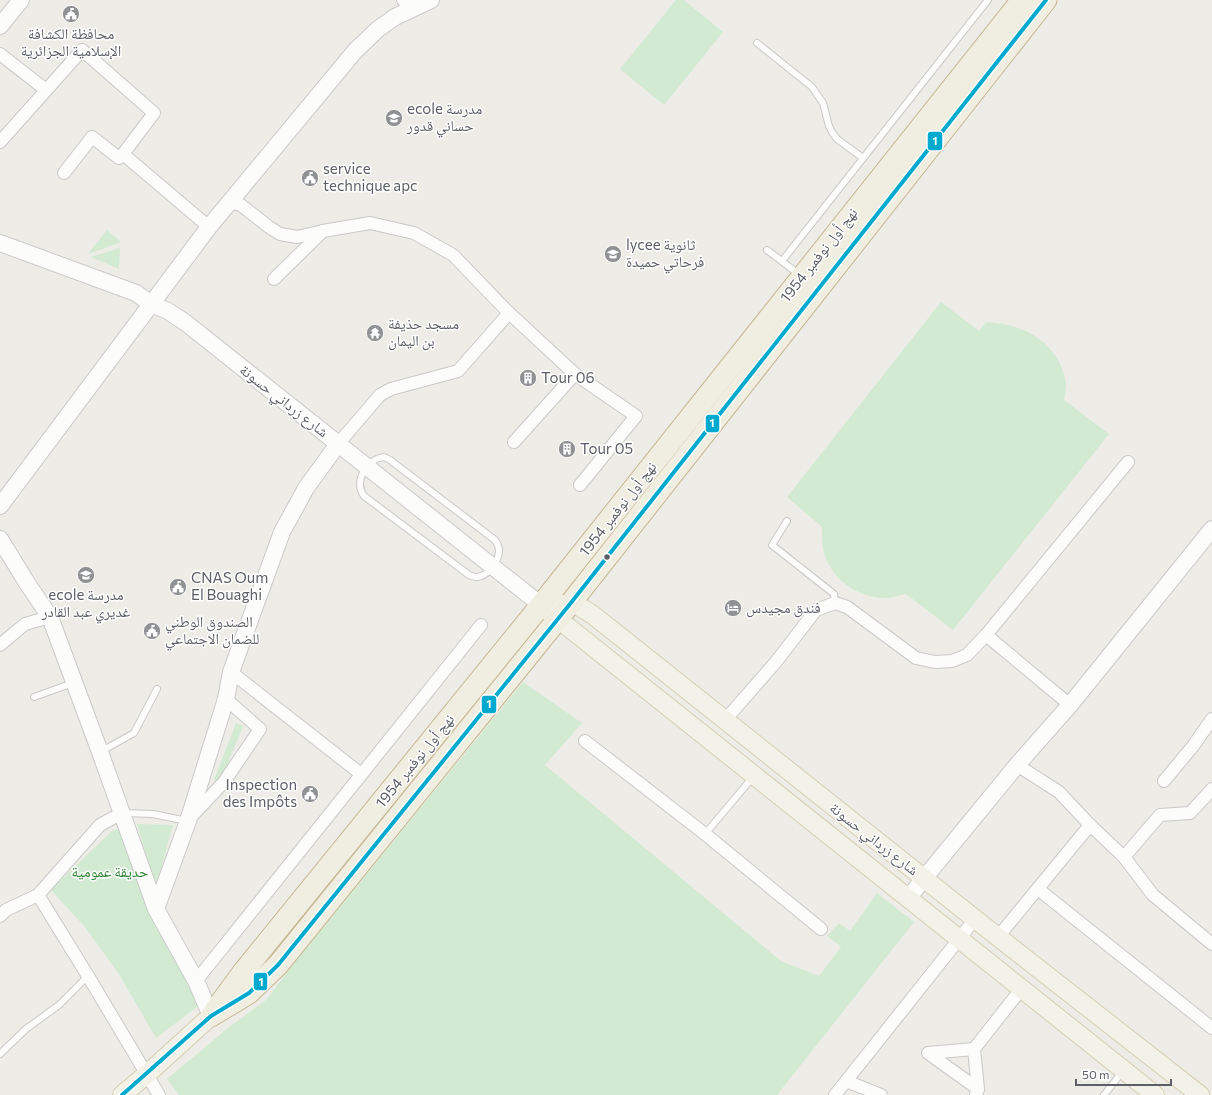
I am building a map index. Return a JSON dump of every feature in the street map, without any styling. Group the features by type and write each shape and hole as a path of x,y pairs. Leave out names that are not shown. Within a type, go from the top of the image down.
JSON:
{"highway":[{"name":"نهج أول نوفمبر 1954","path":"986,60 1022,0"},
{"name":"نهج أول نوفمبر 1954","path":"212,1016 249,993 278,965 563,611 810,283 986,60 1046,0"},
{"name":"نهج أول نوفمبر 1954","path":"212,1016 244,971 541,605 810,283"}],"main road":[{"name":"شارع زرداني حسونة","path":"541,605 563,611 708,738 1155,1095"},
{"name":"شارع زرداني حسونة","path":"563,611 577,605 593,615 976,920 1200,1095"},
{"path":"708,738 725,720"},
{"name":"نهج أول نوفمبر 1954","path":"122,1095 212,1016"}],"street":[{"path":"0,26 21,0"},
{"path":"0,506 209,227 355,51 378,29 395,17 407,4 430,0"},
{"path":"0,142 82,50 154,113 119,158 92,137 64,173"},
{"path":"0,54 46,90"},
{"path":"123,154 209,227"},
{"path":"230,202 241,205 280,234 297,237 370,223 414,233 454,255 509,313 575,374 636,416 580,486"},
{"path":"274,279 323,231"},
{"name":"شارع زرداني حسونة","path":"0,243 136,293 151,304 168,311 541,605"},
{"path":"156,909 188,821 226,699 231,672 282,532 306,488 338,444 380,395 391,389 458,371 509,313"},
{"path":"514,442 575,374"},
{"path":"725,720 775,663 816,610 835,603 847,607 916,658 935,662 952,661 967,654 986,635 1128,462"},
{"path":"908,898 1017,765 1070,705 1210,537"},
{"path":"0,539 50,617 75,682 156,909 196,981 212,1016"},
{"path":"0,645 25,624 50,617"},
{"path":"196,981 481,625"},
{"path":"986,635 1070,705"},
{"path":"231,672 361,774"},
{"path":"188,821 224,782 260,729 226,699"},
{"path":"1164,781 1193,746 1212,719"},
{"path":"585,741 705,834 821,929"},
{"path":"1017,765 1059,792 1090,825 1124,857 1153,895 1212,944"},
{"path":"1124,857 1160,815 1190,813 1212,789"},
{"path":"2,912 38,895 100,824 122,813"},
{"path":"998,937 1090,825"},
{"path":"1038,889 1212,1028"},
{"path":"38,895 159,1095"},
{"path":"835,1095 976,920"},
{"path":"977,1092 974,1049 1022,988"},
{"path":"974,1049 928,1052 977,1092"},
{"path":"846,1081 881,1095"}],"lane":[{"path":"782,261 988,0"},
{"path":"757,43 812,87 823,103 828,126 832,132 838,139 863,158"},
{"path":"767,250 810,283"},
{"path":"384,457 390,460 494,540 500,550 499,556 493,566 481,577 469,575 364,496 359,485 360,479 367,467 374,460 379,458 384,457"},
{"path":"787,522 772,545 834,594 835,603"},
{"path":"34,697 75,682"},
{"path":"100,752 134,733 157,689"},
{"path":"705,834 754,775"},
{"path":"122,813 153,814 188,821"},
{"path":"0,1054 26,1029 59,1005 88,976"},
{"path":"1104,1095 1124,1070"}],"green space":[{"path":"676,0 684,0 723,32 664,105 620,69"},
{"path":"107,230 121,242 88,254"},
{"path":"120,248 119,269 91,257"},
{"path":"941,302 979,331 986,322 999,323 1018,328 1038,338 1053,353 1064,373 1066,384 1064,400 1109,434 953,630 906,594 889,598 876,597 856,591 846,585 831,569 826,559 823,549 822,527 787,497"},
{"path":"523,682 582,723 545,765 781,961 819,976 841,947 827,936 839,923 850,931 877,893 914,922 777,1095 179,1095 167,1079 228,1028 266,1000"},
{"path":"236,723 243,726 220,783 214,780"},
{"path":"137,824 173,825 158,880 154,881"},
{"name":"حديقة عمومية","path":"124,828 202,1003 156,1038 119,974 85,927 51,890 113,830"}],"transit line":[{"name":"1","path":"122,1095 211,1016 249,993 278,965 570,604 1046,0"}],"place":[{"name":"محافظة الكشافة الإسلامية الجزائرية","path":"71,14"},
{"name":"ecole مدرسة حساني قدور","path":"394,118"},
{"name":"service technique apc","path":"310,178"},
{"name":"lycee ثانوية فرحاتي حميدة","path":"613,254"},
{"name":"مسجد حذيفة بن اليمان","path":"375,333"},
{"name":"Tour 06","path":"528,378"},
{"name":"Tour 05","path":"567,449"},
{"name":"ecole مدرسة غديري عبد القادر","path":"86,575"},
{"name":"CNAS Oum El Bouaghi","path":"178,587"},
{"name":"فندق مجيدس","path":"733,608"},
{"name":"الصندوق الوطني للضمان الاجتماعي","path":"152,631"},
{"name":"Inspection des Impôts","path":"310,794"}]}
